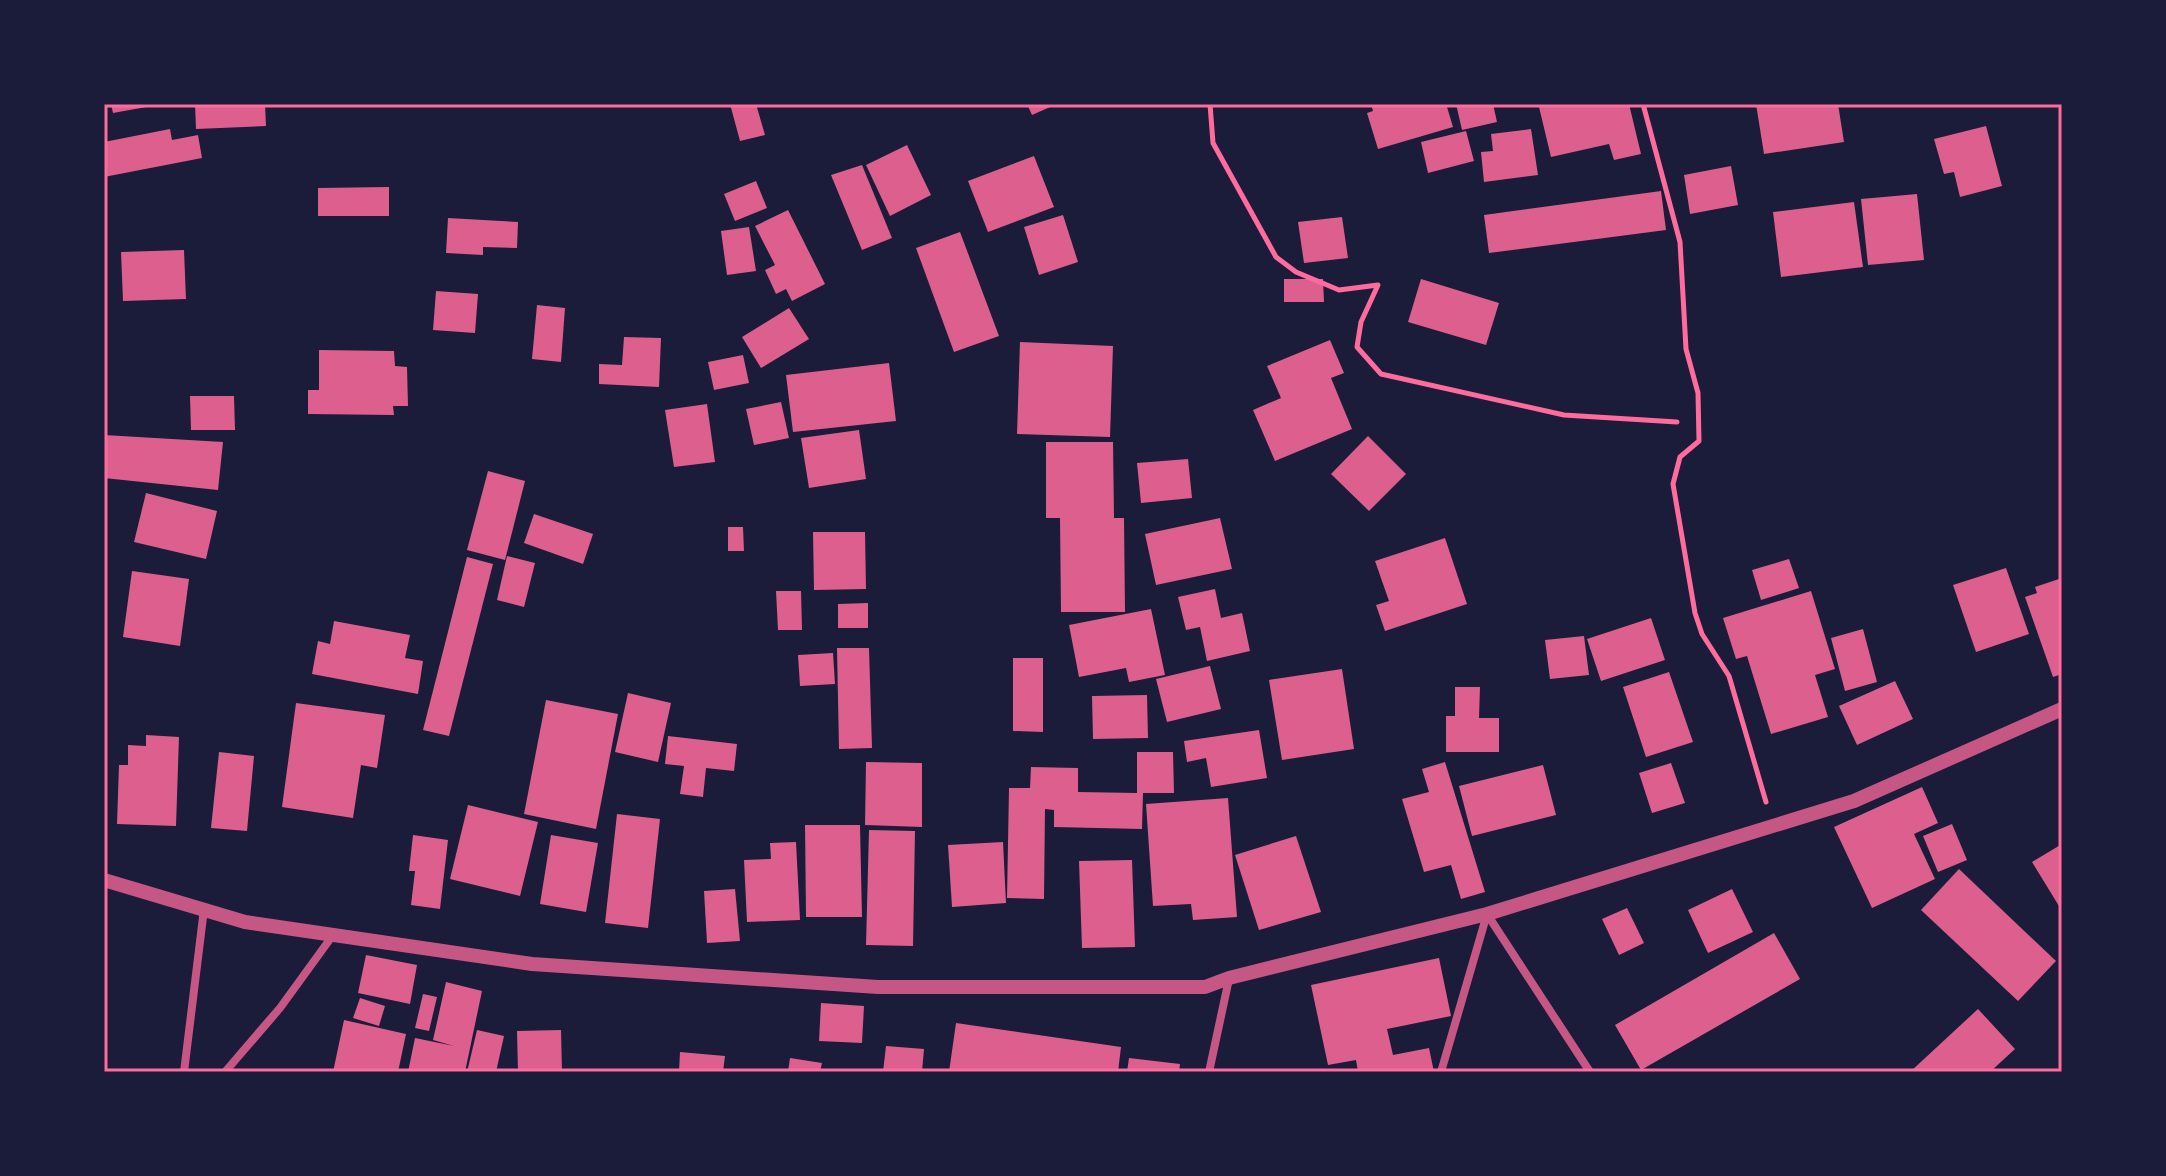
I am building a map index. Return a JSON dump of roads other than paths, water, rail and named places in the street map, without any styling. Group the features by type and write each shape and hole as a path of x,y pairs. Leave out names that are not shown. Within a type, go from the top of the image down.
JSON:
{"street":[{"path":"104,880 245,922 532,964 878,987 1205,987 1229,978 1487,914 1854,801 2062,709"},
{"path":"184,1072 204,909"},
{"path":"1441,1072 1487,914"},
{"path":"1487,914 1590,1072"},
{"path":"225,1072 280,1008 333,935"},
{"path":"1209,1072 1229,978"}]}
